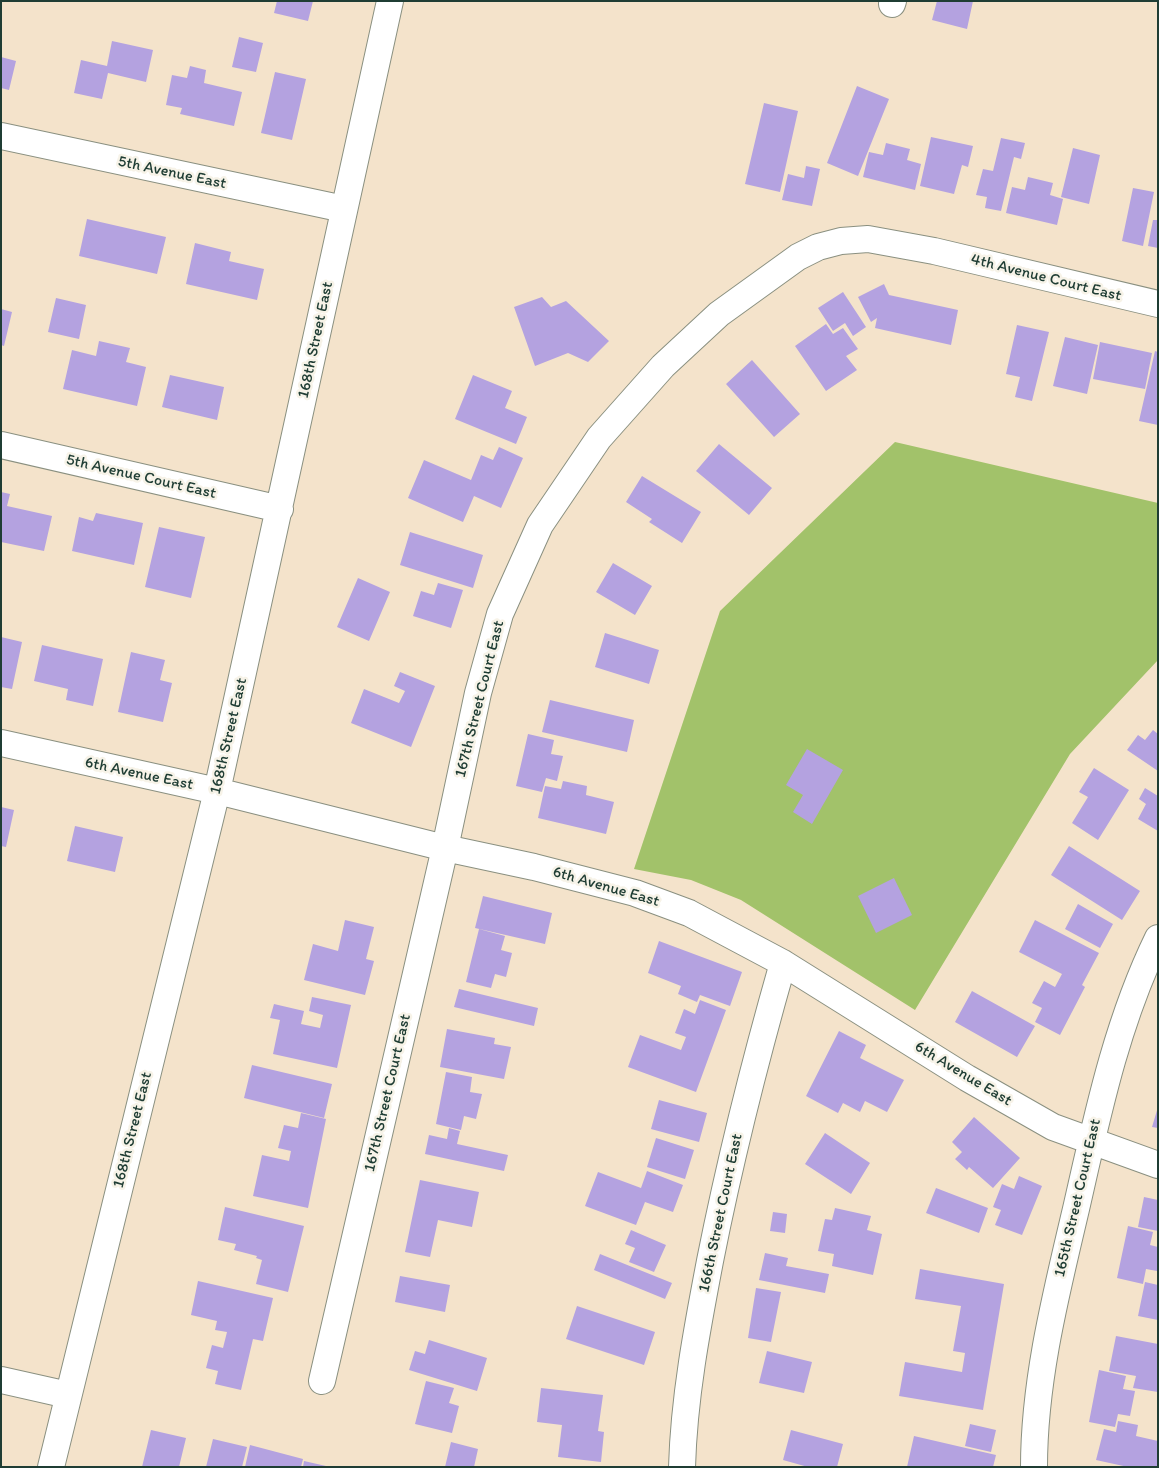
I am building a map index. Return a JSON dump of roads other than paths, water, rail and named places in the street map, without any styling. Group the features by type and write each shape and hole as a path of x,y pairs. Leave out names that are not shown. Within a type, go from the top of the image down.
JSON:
{"street":[{"name":"168th Street East","path":"51,1467 217,791 390,1"},
{"name":"5th Avenue East","path":"1,136 344,209"},
{"name":"167th Street Court East","path":"322,1381 445,848 478,693 500,614 540,524 611,424 663,366 719,314 798,258 818,248 840,241 868,239 934,251"},
{"name":"4th Avenue Court East","path":"934,251 1158,304"},
{"name":"5th Avenue Court East","path":"1,445 280,509"},
{"name":"6th Avenue East","path":"1,743 217,791 635,893 689,913 783,963 967,1078 1053,1127 1158,1166"},
{"name":"165th Street Court East","path":"1034,1467 1038,1394 1057,1290 1091,1142 1117,1042 1144,967 1158,938"},
{"name":"166th Street Court East","path":"682,1467 683,1417 701,1306 728,1171 756,1058 783,963"},
{"path":"1,1380 68,1395"}]}
